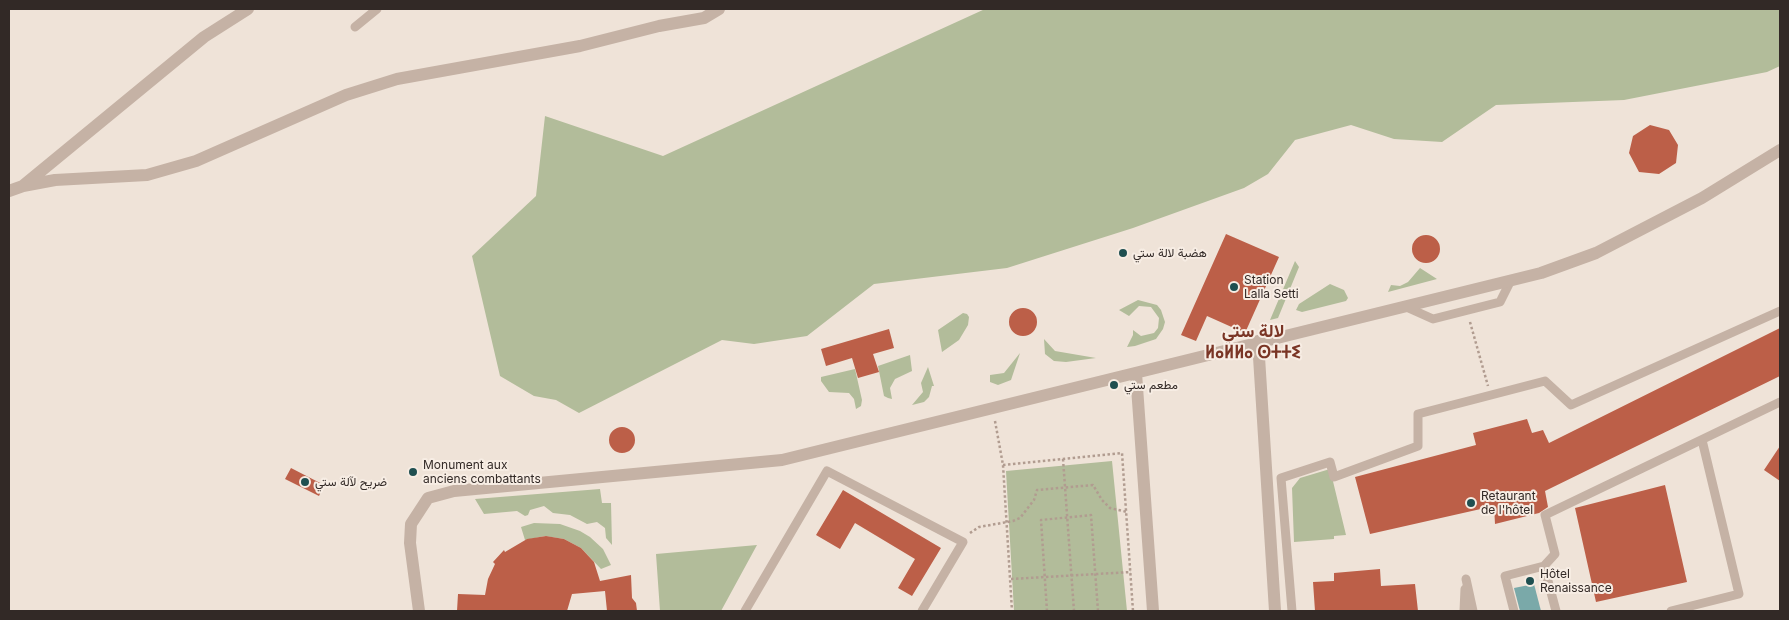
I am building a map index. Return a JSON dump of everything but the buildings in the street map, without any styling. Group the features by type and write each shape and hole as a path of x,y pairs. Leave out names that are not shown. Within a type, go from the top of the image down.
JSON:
{"street":[{"path":"23,186 204,37 248,9"},
{"path":"9,191 23,186 55,180 146,175 196,161 346,95 397,79 580,46 659,26 704,18 719,9"},
{"path":"419,611 410,543 411,524 428,498 454,491 782,460 1258,341 1541,273 1596,253 1702,198 1780,150"},
{"path":"1258,341 1275,611"},
{"path":"1136,373 1153,611"}],"lane":[{"path":"355,27 377,9"},
{"path":"1404,306 1433,319 1500,302 1511,280"},
{"path":"1292,611 1281,478 1330,462 1334,477 1418,446 1418,414 1545,381 1571,405 1780,311"},
{"path":"1514,611 1505,576 1544,566 1555,554 1545,515 1780,402"},
{"path":"1671,611 1739,594 1702,440"},
{"path":"745,611 828,471 963,542 922,611"},
{"path":"1544,566 1556,611"},
{"path":"1464,611 1466,579 1473,611"}],"path":[{"path":"1467,310 1491,395"},
{"path":"993,408 1003,465 1012,611"},
{"path":"1003,465 1122,453 1133,611"},
{"path":"1063,459 1074,611"},
{"path":"963,542 970,532 979,527 1020,518 1034,500 1038,490 1093,485 1102,500 1110,508 1127,512"},
{"path":"1047,611 1041,520 1091,515 1098,611"},
{"path":"1011,579 1131,572"}],"green space":[{"path":"985,9 1780,9 1780,66 1767,72 1624,100 1496,105 1442,142 1394,139 1351,125 1295,140 1268,174 1244,188 1133,228 1007,268 874,284 807,336 754,344 722,340 579,413 556,400 534,396 500,376 472,256 536,196 545,116 663,156"},
{"path":"1295,261 1299,267 1278,318 1270,320"},
{"path":"1420,268 1437,279 1388,292 1391,285 1400,286 1408,282"},
{"path":"1330,284 1344,290 1348,298 1346,301 1302,312 1296,310 1299,304"},
{"path":"1138,300 1157,305 1165,322 1163,329 1156,339 1127,347 1133,335 1133,330 1141,336 1154,333 1158,328 1159,318 1151,307 1139,306 1129,316 1119,310"},
{"path":"963,313 969,317 968,325 959,340 942,352 938,330"},
{"path":"1044,339 1055,351 1096,358 1066,362 1054,361 1045,354"},
{"path":"1020,353 1011,380 998,385 990,382 990,375 1004,373"},
{"path":"910,355 912,371 895,379 890,388 892,399 884,396 878,366"},
{"path":"928,367 934,386 932,386 929,397 924,402 912,405 923,392 921,383"},
{"path":"855,369 862,400 861,406 856,409 854,399 849,393 829,392 821,381 821,377"},
{"path":"1112,461 1127,611 1014,611 1006,471"},
{"path":"1330,469 1346,535 1334,536 1334,539 1294,542 1292,488 1300,478"},
{"path":"600,489 602,503 611,503 612,545 606,538 605,528 597,522 587,524 570,515 553,513 544,506 530,510 528,515 525,516 517,511 484,514 475,499"},
{"path":"534,523 560,524 580,531 603,549 611,565 601,569 581,548 564,539 545,536 525,540 521,527"},
{"path":"757,545 721,611 660,611 656,554"}],"water":[{"path":"1534,584 1541,611 1520,611 1514,588"}],"place":[{"name":"هضبة لالة ستي","path":"1123,253"},
{"name":"Station Lalla Setti","path":"1234,287"},
{"name":"مطعم ستي","path":"1114,385"},
{"name":"Monument aux anciens combattants","path":"413,472"},
{"name":"ضريح لآلة ستي","path":"305,482"},
{"name":"Retaurant de l'hôtel","path":"1471,503"},
{"name":"Hôtel Renaissance","path":"1530,581"}],"district":[{"name":"لالة ستي ⵍⴰⵍⵍⴰ ⵙⵜⵜⵉ","path":"1253,342"}]}
